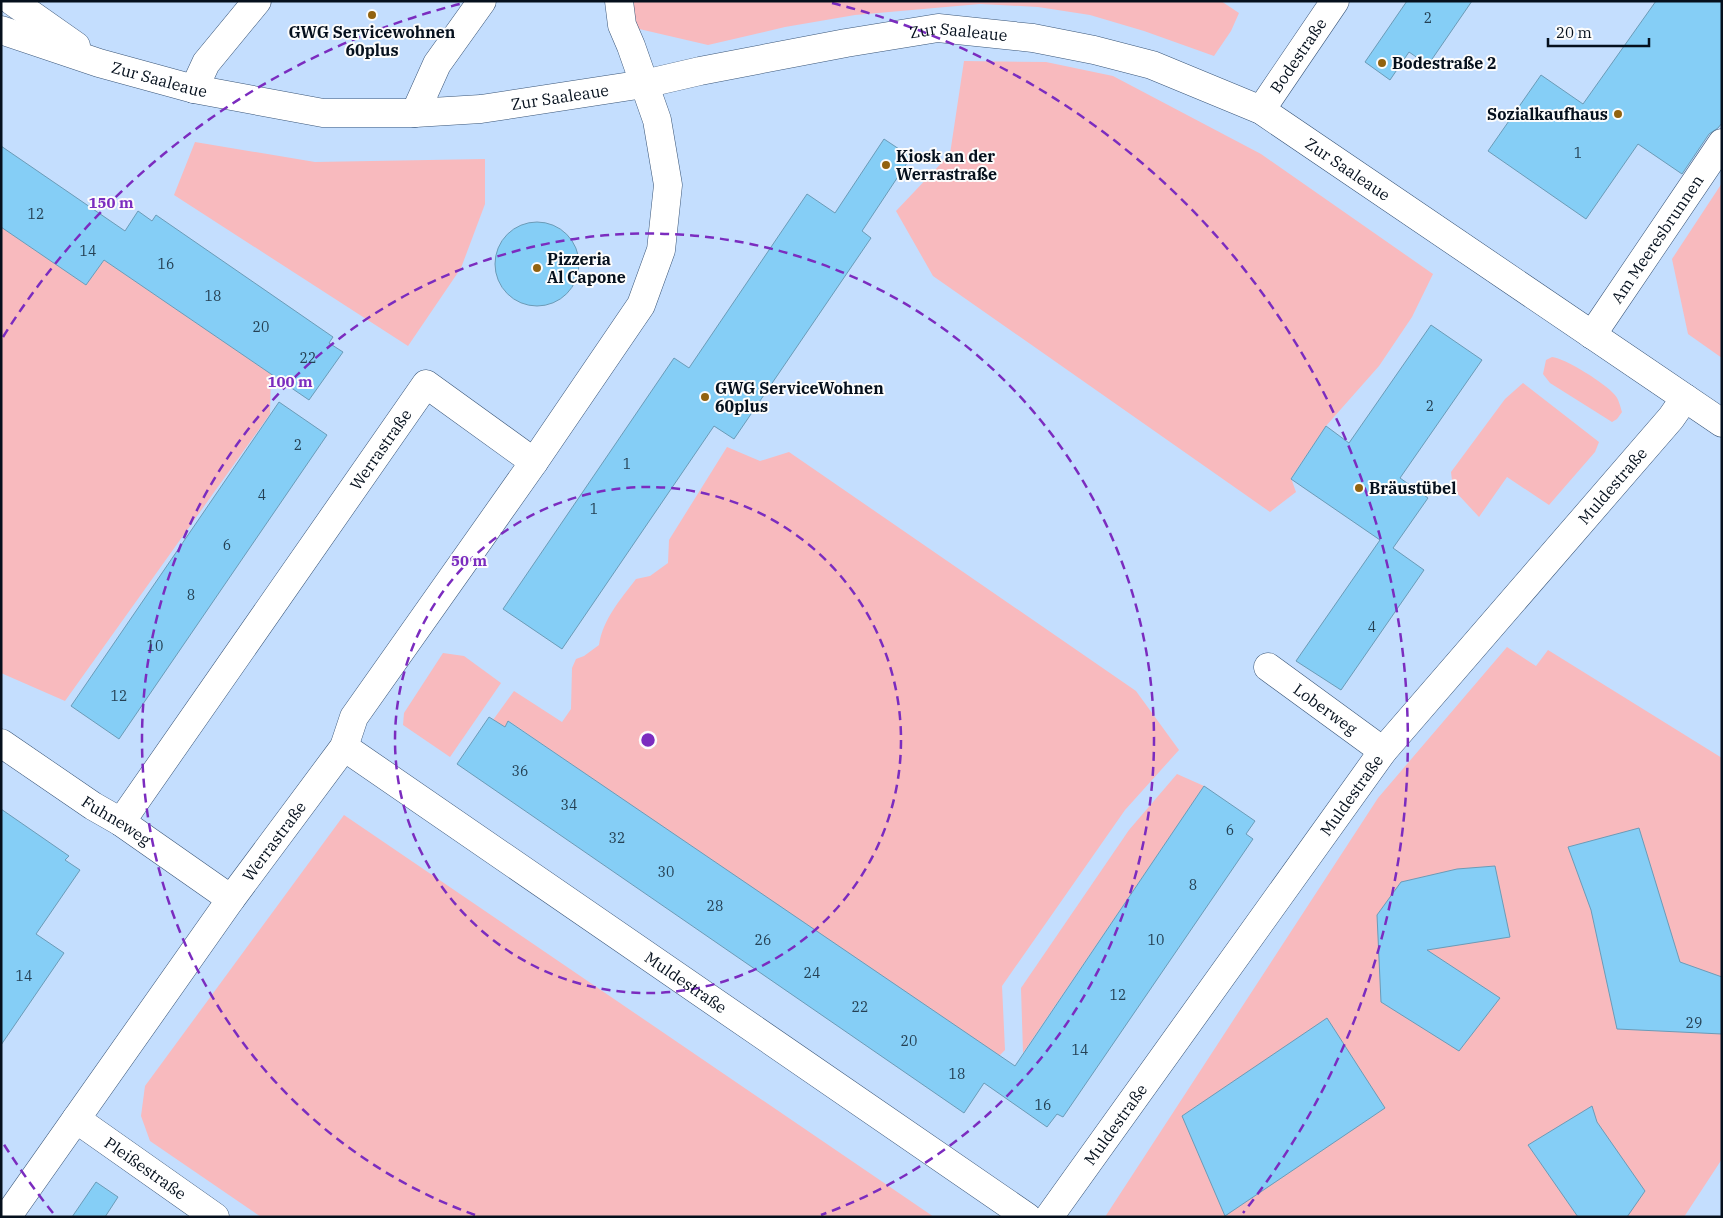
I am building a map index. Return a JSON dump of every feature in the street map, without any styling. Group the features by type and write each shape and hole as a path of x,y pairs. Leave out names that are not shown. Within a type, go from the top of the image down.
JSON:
{"street":[{"name":"Zur Saaleaue","path":"12,1 99,63"},
{"path":"194,89 206,63 257,1"},
{"path":"415,113 438,64 482,1"},
{"name":"Werrastraße","path":"7,1217 230,899 344,747 354,717 534,462 641,305 661,250 668,185 657,120 622,25 619,1"},
{"name":"Bodestraße","path":"1261,110 1335,1"},
{"name":"Zur Saaleaue","path":"1,30 99,63 194,89 323,113 415,113 481,109 644,84 700,71 846,43 938,28 1033,38 1094,50 1152,65 1261,110 1722,423"},
{"name":"Am Meeresbrunnen","path":"1592,335 1722,143"},
{"name":"Werrastraße","path":"120,822 426,384 534,462"},
{"name":"Muldestraße","path":"1049,1217 1383,751 1664,425 1685,398"},
{"name":"Loberweg","path":"1268,667 1383,751"},
{"name":"Fuhneweg","path":"1,744 120,822 230,899"},
{"name":"Muldestraße","path":"344,747 1027,1217"},
{"name":"Pleißestraße","path":"76,1119 215,1217"}],"shaded area":[{"path":"619,1 1221,1 1239,13 1231,31 1214,56 1144,31 1090,15 1038,7 980,4 855,15 785,27 708,45 622,25"},
{"path":"964,61 1046,62 1113,76 1261,154 1433,274 1412,317 1379,366 1326,426 1291,478 1296,492 1270,512 933,276 896,211 950,154"},
{"path":"195,142 315,162 485,159 485,204 461,268 408,346 174,195"},
{"path":"1722,183 1722,358 1688,334 1672,259"},
{"path":"1,227 86,285 104,260 271,374 270,414 65,701 1,673"},
{"path":"1552,357 1575,367 1610,390 1617,398 1622,412 1617,419 1612,422 1550,383 1543,374 1546,360"},
{"path":"1523,383 1599,442 1595,452 1549,505 1507,477 1479,517 1453,489 1451,472 1505,399"},
{"path":"727,447 760,461 789,452 1136,691 1179,750 1125,810 1002,986 1005,1050 997,1058 509,721 505,727 493,720 514,691 562,722 571,709 572,668 576,659 584,656 599,645 608,618 636,579 650,576 668,563 669,540"},
{"path":"1507,647 1536,666 1548,650 1722,758 1722,1159 1684,1217 1105,1217 1378,798"},
{"path":"443,653 464,656 501,683 450,757 403,725 404,713"},
{"path":"1177,774 1204,786 1023,1053 1021,988 1129,830"},
{"path":"344,815 934,1217 261,1217 150,1141 141,1116 145,1086"}],"building":[{"path":"1407,1 1472,1 1428,65 1409,52 1390,80 1365,62"},
{"name":"Sozialkaufhaus","path":"1656,1 1722,1 1722,123 1709,134 1682,174 1638,144 1586,219 1488,151 1541,75 1583,104"},
{"name":"GWG ServiceWohnen 60plus","path":"884,139 911,157 862,231 871,238 734,439 714,426 562,649 503,609 674,358 689,368 807,194 835,213"},
{"path":"1,146 125,231 138,211 152,221 156,215 333,337 329,343 343,352 309,400 104,260 86,285 1,227"},
{"name":"Pizzeria Al Capone","path":"537,222 560,229 572,241 579,264 572,287 560,299 537,306 514,299 502,287 495,264 502,241 514,229"},
{"path":"1431,325 1482,360 1400,478 1428,498 1393,548 1424,570 1341,690 1296,661 1380,540 1291,479 1326,426 1349,443"},
{"path":"279,402 327,435 119,739 71,706"},
{"path":"489,717 505,727 508,721 1015,1066 1204,786 1255,821 1246,834 1253,839 1063,1117 1057,1114 1047,1127 984,1083 964,1113 457,764"},
{"path":"1,809 69,856 65,860 80,870 36,934 64,953 1,1045"},
{"path":"1639,828 1680,962 1722,977 1722,1034 1617,1029 1591,910 1568,847"},
{"path":"1495,866 1510,937 1427,950 1500,998 1459,1051 1381,1002 1377,915 1401,882 1457,869"},
{"path":"1327,1018 1385,1108 1225,1216 1182,1116"},
{"path":"1592,1106 1597,1122 1645,1191 1627,1217 1578,1217 1528,1145"},
{"path":"96,1182 118,1197 105,1217 72,1217"}],"place":[{"name":"GWG Servicewohnen 60plus","path":"372,15"},
{"name":"Bodestraße 2","path":"1382,63"},
{"name":"Sozialkaufhaus","path":"1618,114"},
{"name":"Kiosk an der Werrastraße","path":"886,165"},
{"name":"Pizzeria Al Capone","path":"537,268"},
{"name":"GWG ServiceWohnen 60plus","path":"705,397"},
{"name":"Bräustübel","path":"1359,488"}]}
